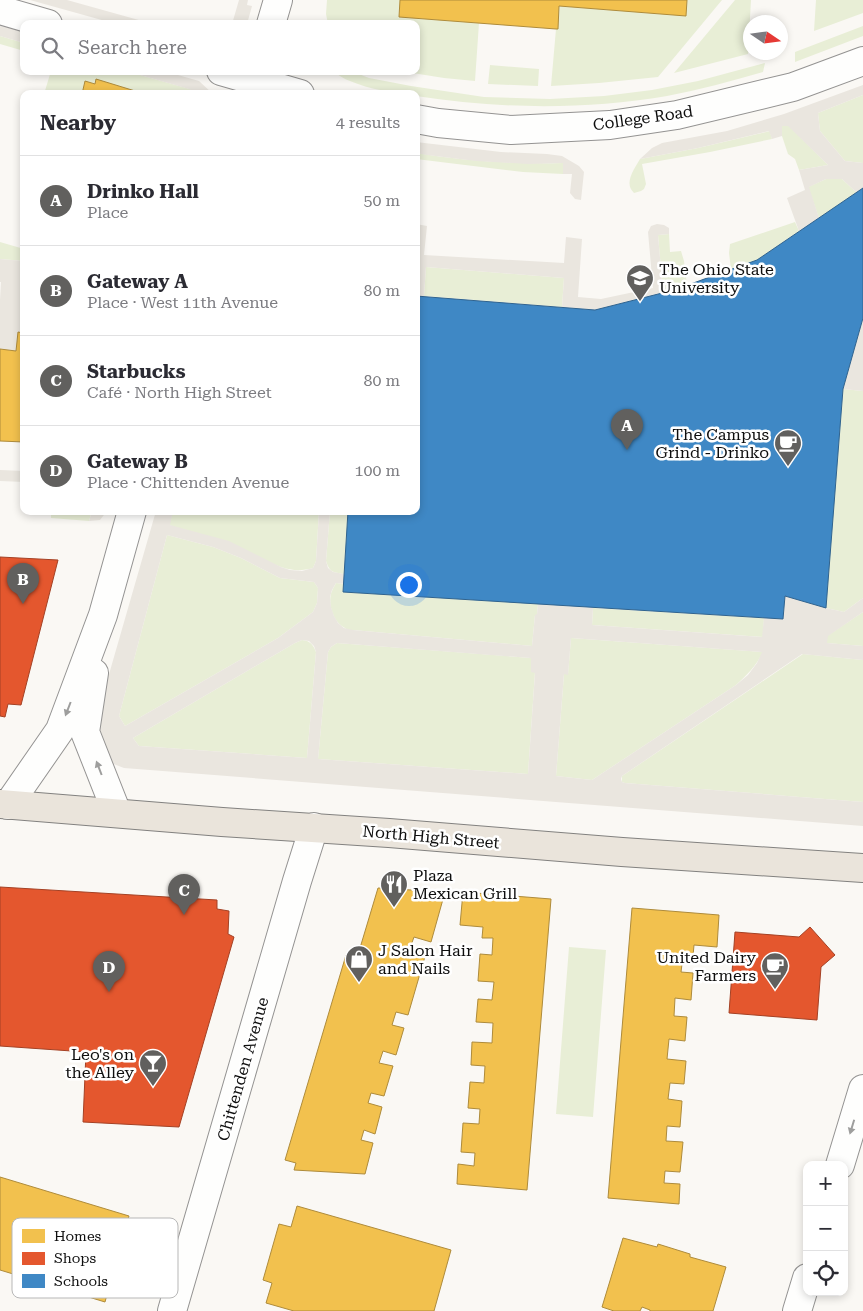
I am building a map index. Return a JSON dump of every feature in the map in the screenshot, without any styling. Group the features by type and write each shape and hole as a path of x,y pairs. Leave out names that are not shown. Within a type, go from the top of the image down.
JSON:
{"main road":[{"name":"North High Street","path":"4,805 222,822 314,827 622,852 863,868"}],"street":[{"path":"272,20 278,0"},
{"path":"0,10 34,20"},
{"name":"College Road","path":"420,120 511,130 610,125 677,115 794,87 863,61"},
{"path":"233,75 285,90"},
{"path":"4,805 60,730 103,615 131,515"},
{"path":"103,615 85,732 117,813"},
{"name":"Chittenden Avenue","path":"178,1290 314,827"},
{"path":"841,1161 863,1089"},
{"path":"797,1311 803,1291"},
{"name":"Chittenden Avenue","path":"172,1311 176,1298"}],"green space":[{"path":"327,0 400,0 399,17 479,23 475,81 420,74 420,20 327,20"},
{"path":"687,0 722,0 658,77 551,86 559,6 686,16"},
{"path":"735,0 751,0 750,15 743,15 743,55 674,73"},
{"path":"816,0 863,0 863,13 814,31"},
{"path":"863,26 863,36 795,62 795,52"},
{"path":"0,36 20,42 20,50 0,44"},
{"path":"765,63 763,72 691,91 636,101 573,106 510,105 420,97 420,90 374,89 339,75 361,75 411,86 484,97 550,99 604,96 652,90 698,81"},
{"path":"490,65 539,69 538,86 488,84"},
{"path":"50,75 140,75 192,90 132,90 96,79 95,84 85,81 83,90 45,90"},
{"path":"863,95 863,163 845,161 820,131 818,113"},
{"path":"788,125 828,165 799,170 795,159 788,154 782,136 782,126"},
{"path":"770,131 772,139 642,164 646,184 644,189 634,193 631,189 631,176 640,159"},
{"path":"420,154 489,161 563,163 563,174 523,172 420,159"},
{"path":"826,179 842,179 857,193 819,218 808,187"},
{"path":"795,222 799,231 757,260 731,269 730,244"},
{"path":"669,234 670,252 681,251 687,285 663,292 658,235"},
{"path":"0,242 20,248 20,261 0,259"},
{"path":"426,267 564,278 562,307 424,296"},
{"path":"843,389 863,391 863,598 844,612 826,608"},
{"path":"51,515 91,515 89,521 51,518"},
{"path":"172,515 319,515 316,561 313,568 293,570 169,525"},
{"path":"330,515 348,515 344,574 332,571 326,561"},
{"path":"167,535 213,547 241,558 280,578 314,582 318,588 317,603 313,612 278,638 125,726 119,716"},
{"path":"336,583 344,584 343,592 538,604 532,646 348,630 337,622 332,612 330,601 332,590"},
{"path":"593,608 764,618 763,637 592,625"},
{"path":"863,612 863,646 826,643 827,636"},
{"path":"571,638 763,652 751,670 736,685 592,780 556,776 564,674 568,674"},
{"path":"302,640 308,641 316,652 307,758 139,746 133,738 295,643"},
{"path":"337,643 532,658 535,672 528,774 318,759 328,652"},
{"path":"803,654 863,660 863,802 622,782 622,776"},
{"path":"569,947 606,950 593,1117 556,1114"}],"shaded area":[{"path":"30,0 67,0 139,20 102,20"},
{"path":"239,0 248,0 247,5 252,6 248,20 233,20"},
{"path":"0,26 20,31 20,42 0,36"},
{"path":"140,75 178,75 199,81 209,90 189,89"},
{"path":"863,85 863,95 818,113 820,131 845,161 863,163 863,188 857,193 842,179 826,179 809,187 819,218 799,231 787,198 805,190 799,170 828,165 788,126 782,126 782,136 772,139 769,131 698,148 640,159 652,148 662,143 727,131 784,114"},
{"path":"420,142 501,152 562,156 579,166 584,172 581,200 575,199 570,193 572,174 563,174 563,163 528,164 476,161 420,154"},
{"path":"657,224 669,228 669,234 658,235 663,292 595,310 562,307 564,278 426,267 424,296 420,296 420,225 427,226 424,255 564,263 566,237 582,239 578,297 601,299 653,288 648,232 651,226"},
{"path":"0,259 20,261 20,332 18,332 16,351 0,349"},
{"path":"863,318 863,391 843,389 855,346"},
{"path":"0,470 20,471 20,482 0,481"},
{"path":"91,515 104,515 100,520 89,521"},
{"path":"155,515 172,515 170,525 229,541 281,567 302,571 313,568 316,561 319,515 330,515 326,561 328,568 333,572 344,574 344,584 336,583 332,590 330,597 331,607 338,623 344,628 353,630 532,646 538,604 593,608 592,625 762,637 764,618 783,619 785,596 844,612 863,598 863,612 828,636 827,643 863,646 863,660 802,654 622,776 621,779 625,783 863,802 863,826 124,768 111,763 100,743 99,709","holes":["167,535 213,547 241,558 280,578 314,582 318,588 317,603 313,612 278,638 125,726 119,716","571,638 762,652 748,675 736,685 592,780 556,776 564,674 568,675","302,640 309,641 314,646 316,652 307,758 139,746 133,738","337,643 531,658 531,672 535,673 528,774 318,759 328,652"]}],"building: Homes":[{"path":"400,0 687,0 686,16 559,6 558,29 556,29 399,17"},
{"path":"96,79 132,90 83,90 85,81 95,84"},
{"path":"18,332 20,332 20,442 0,441 0,349 16,351"},
{"path":"378,888 445,892 431,942 414,937 410,948 426,953 408,1015 396,1012 392,1025 404,1028 396,1055 383,1051 379,1063 393,1066 384,1096 371,1093 368,1103 382,1107 375,1134 364,1130 361,1140 373,1143 365,1174 294,1170 296,1163 285,1160 346,955 357,958"},
{"path":"463,892 551,899 527,1190 457,1184 458,1164 474,1166 475,1153 461,1152 463,1123 479,1124 480,1109 468,1108 470,1082 484,1083 485,1066 471,1065 472,1042 492,1043 493,1023 476,1022 478,999 492,1000 494,982 478,981 480,954 492,955 493,938 482,938 483,927 460,925"},
{"path":"632,908 719,915 717,947 694,945 693,956 683,956 681,972 693,973 691,1000 675,998 674,1016 687,1017 685,1041 669,1039 667,1059 686,1061 684,1084 670,1083 668,1099 682,1101 680,1127 667,1126 666,1141 683,1142 680,1172 665,1171 664,1183 680,1184 679,1204 608,1198"},
{"path":"0,1177 129,1216 128,1218 12,1218 12,1274 0,1270"},
{"path":"297,1206 451,1250 434,1311 294,1311 266,1303 272,1283 263,1280 279,1224 291,1227"},
{"path":"623,1238 657,1247 658,1244 690,1254 690,1257 726,1267 713,1311 650,1311 642,1307 640,1311 614,1311 602,1307"},
{"path":"92,1298 106,1298 105,1302"}],"building: Shops":[{"path":"0,557 58,560 21,705 8,704 5,717 0,716"},
{"path":"0,887 217,900 217,909 229,911 228,934 234,937 179,1127 83,1122 86,1052 0,1046"},
{"name":"United Dairy Farmers","path":"810,927 835,955 821,967 817,1020 729,1013 735,932 799,937"}],"building: Schools":[{"path":"863,188 863,318 843,389 826,608 785,596 783,619 343,592 348,515 420,515 420,296 595,310 674,290 757,260"}],"place":[{"name":"The Ohio State University","path":"640,302"},
{"name":"Drinko Hall","path":"627,450"},
{"name":"The Campus Grind - Drinko","path":"788,467"},
{"name":"Gateway A","path":"23,604"},
{"name":"Plaza Mexican Grill","path":"394,908"},
{"name":"Starbucks","path":"184,915"},
{"name":"J Salon Hair and Nails","path":"359,983"},
{"name":"United Dairy Farmers","path":"775,990"},
{"name":"Gateway B","path":"109,992"},
{"name":"Leo's on the Alley","path":"153,1087"}]}
